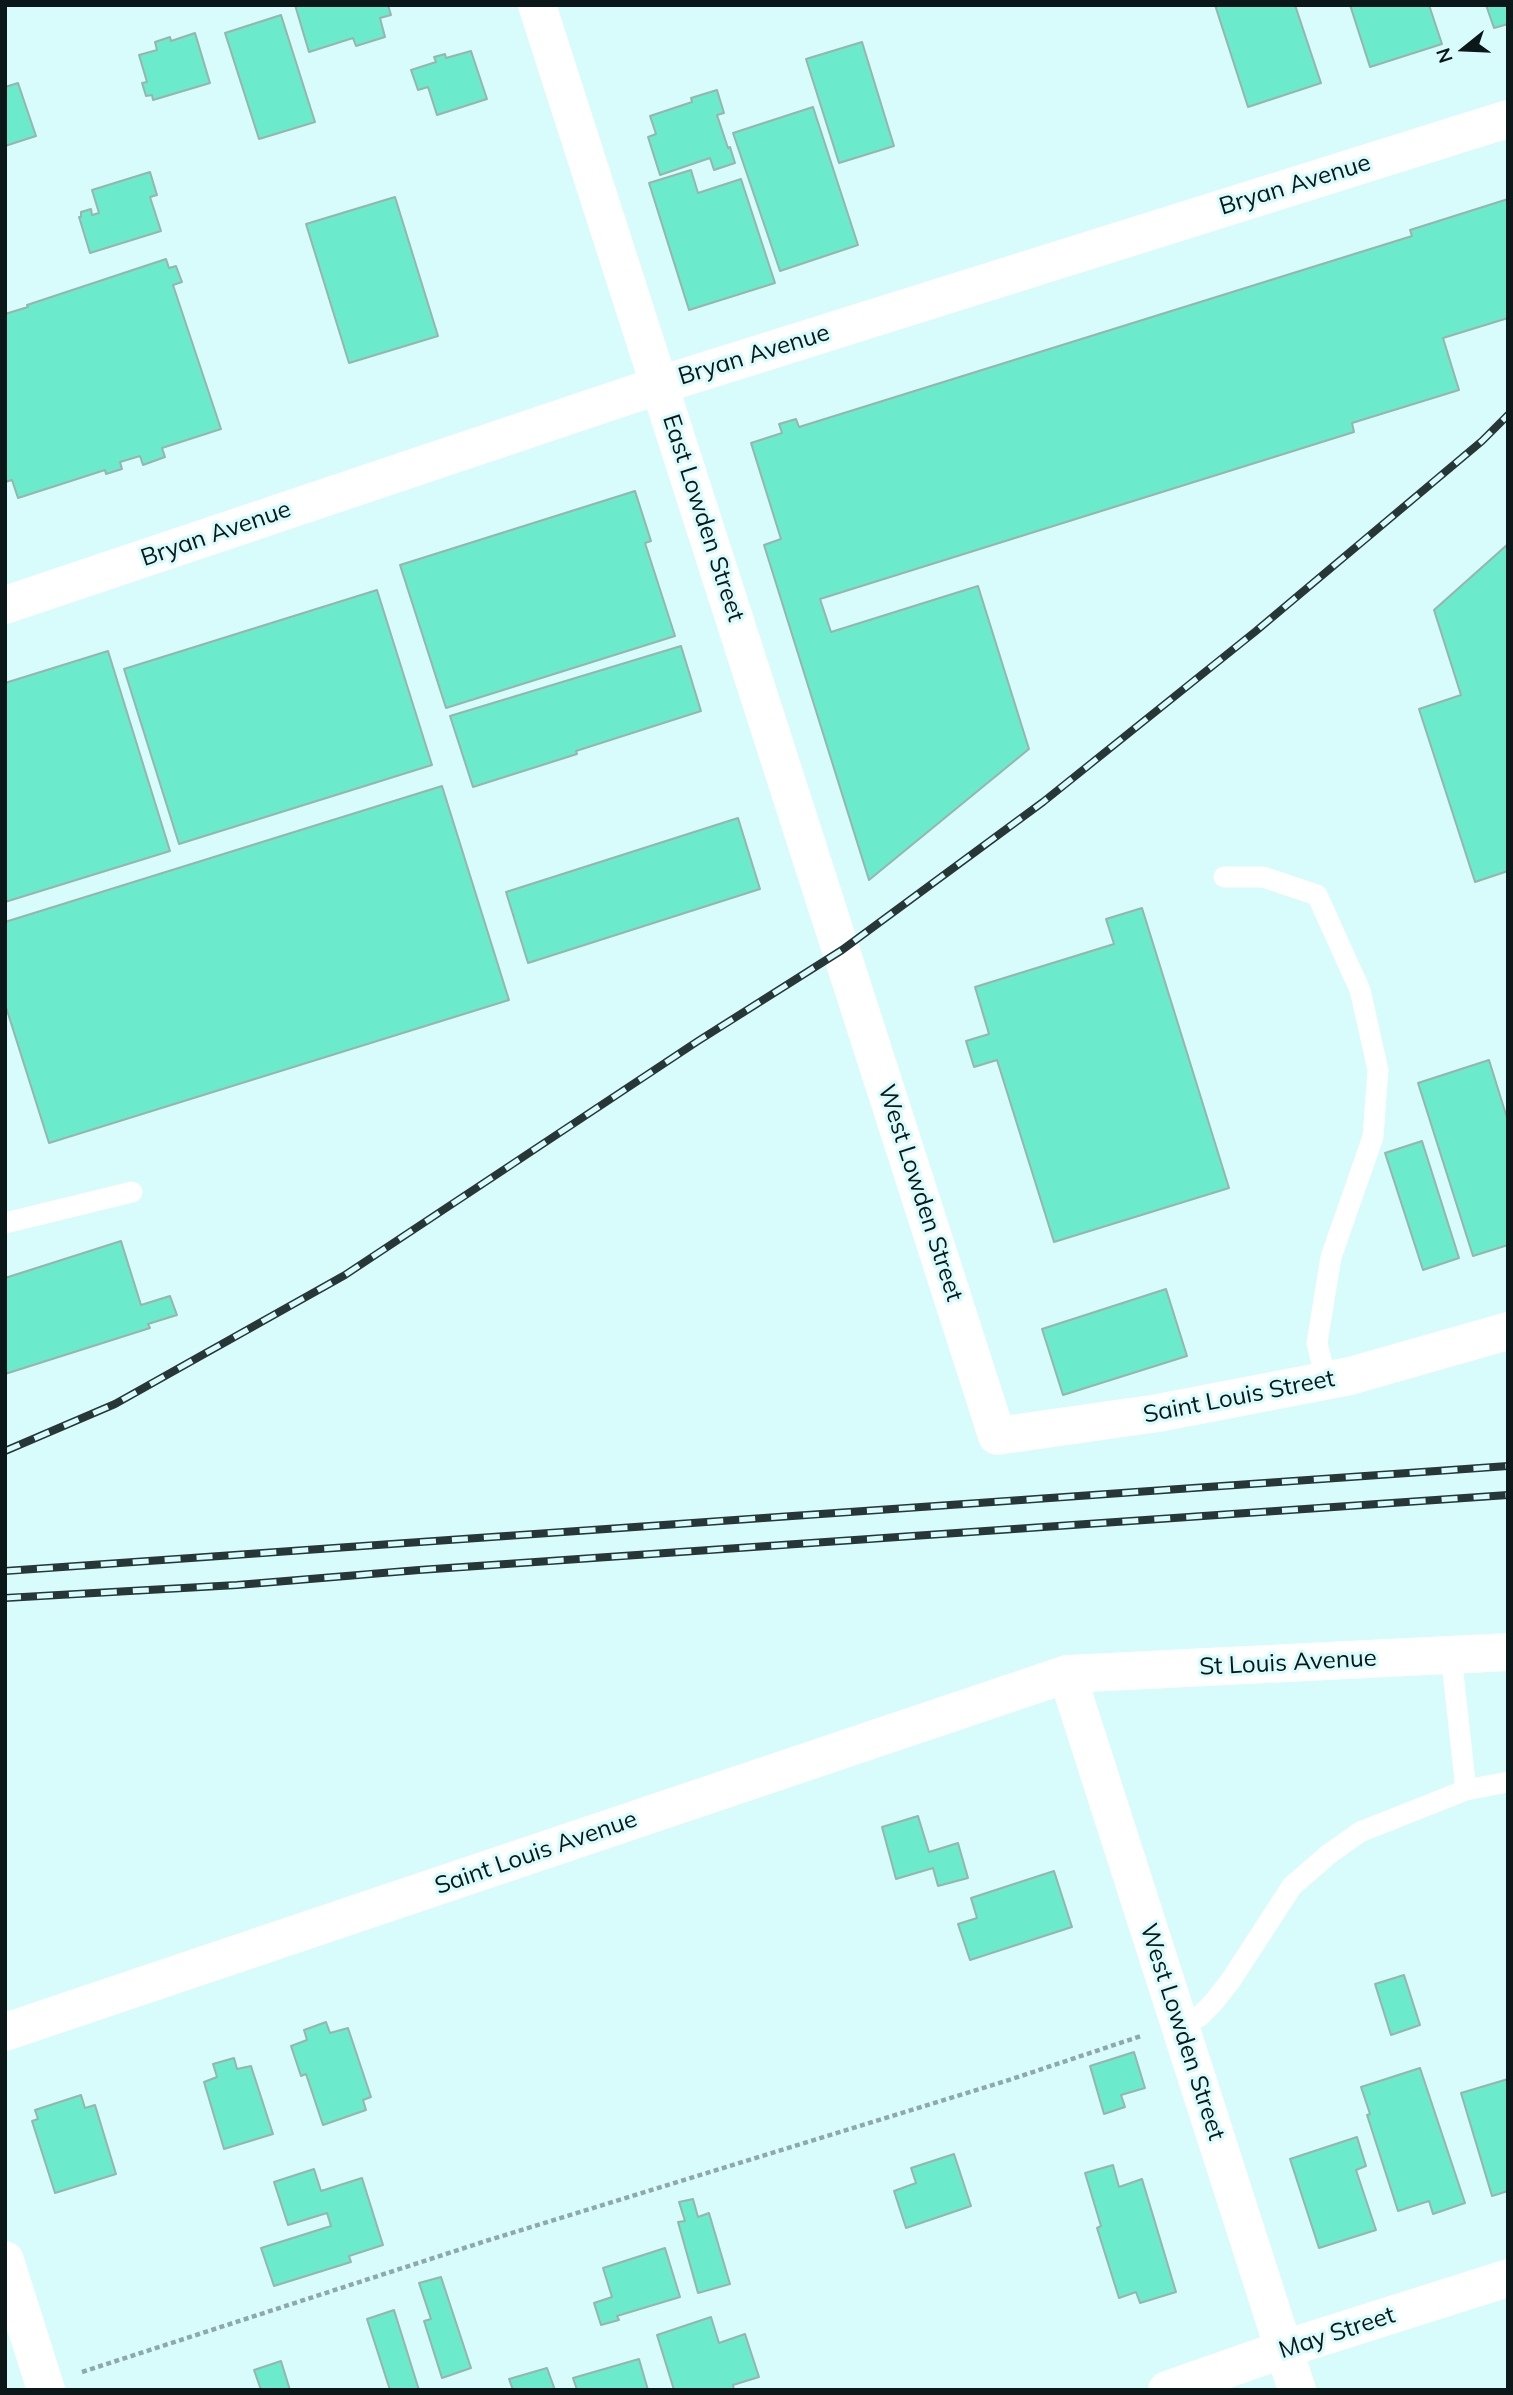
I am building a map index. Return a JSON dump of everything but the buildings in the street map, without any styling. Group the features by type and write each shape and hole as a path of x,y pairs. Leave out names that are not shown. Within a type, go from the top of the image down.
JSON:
{"street":[{"name":"East Lowden Street","path":"537,5 842,950"},
{"name":"Bryan Avenue","path":"5,605 660,385 1508,119"},
{"name":"West Lowden Street","path":"842,950 997,1436"},
{"name":"Saint Louis Street","path":"997,1436 1158,1413 1350,1376 1493,1336"},
{"name":"St Louis Avenue","path":"1067,1674 1508,1652"},
{"name":"West Lowden Street","path":"1067,1674 1297,2390"},
{"name":"Saint Louis Avenue","path":"5,2032 1067,1674"},
{"path":"5,2260 45,2387"},
{"name":"May Street","path":"1167,2390 1284,2349 1508,2278"}],"lane":[{"path":"1224,877 1263,877 1317,895 1360,990 1378,1070 1373,1137 1331,1257 1317,1343 1326,1380"},
{"path":"5,1223 132,1192"},
{"path":"1451,1654 1466,1790"},
{"path":"1179,2023 1199,2017 1213,2003 1292,1886 1329,1854 1360,1832 1466,1790 1508,1782"}],"path":[{"path":"45,2387 489,2239 1012,2079 1179,2023"}],"railway":[{"path":"5,1451 115,1404 345,1275 698,1041 842,950 1043,802 1256,631 1482,441 1508,415"},
{"path":"5,1571 1508,1466"},
{"path":"5,1598 237,1585 419,1570 1508,1495"}]}
